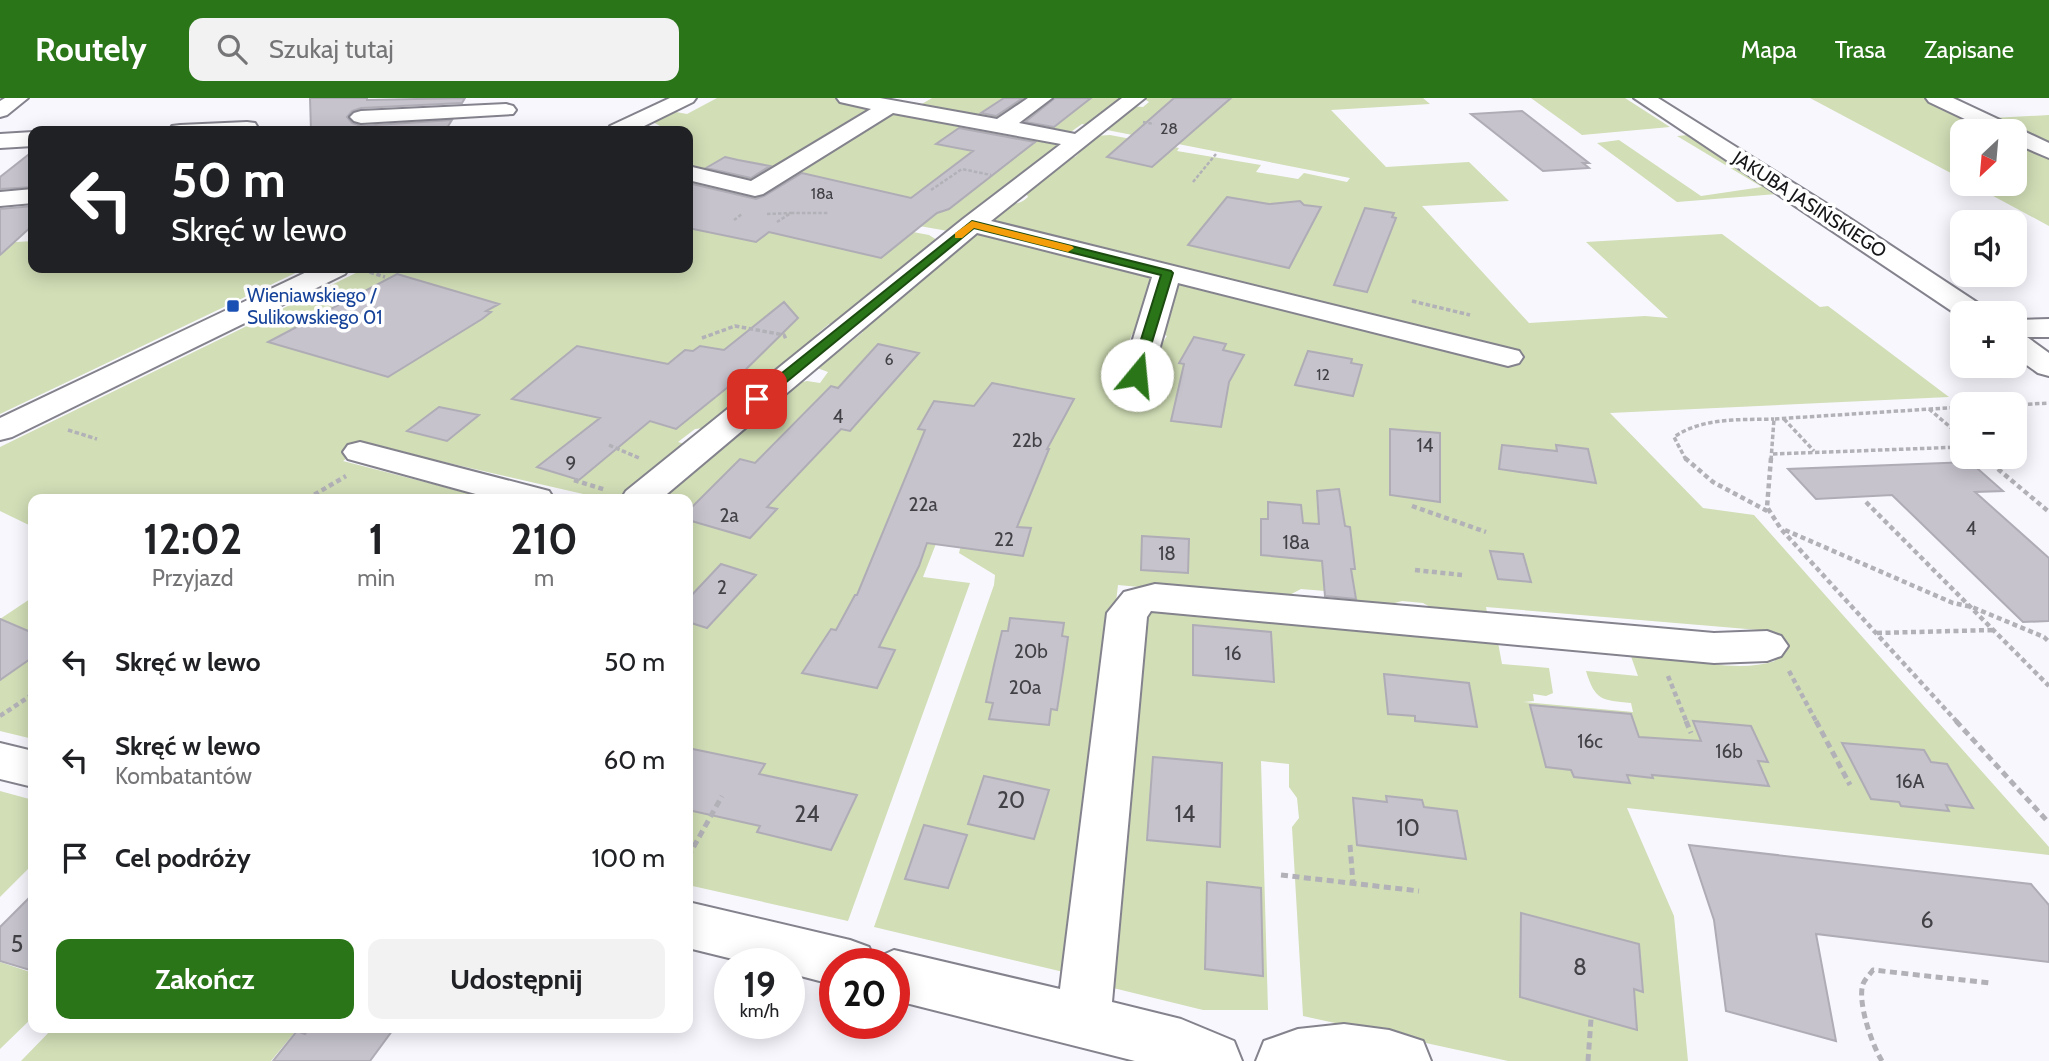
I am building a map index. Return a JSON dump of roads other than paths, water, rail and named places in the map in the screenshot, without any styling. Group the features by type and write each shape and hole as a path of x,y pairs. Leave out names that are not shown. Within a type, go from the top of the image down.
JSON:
{"street":[{"path":"0,111 18,98"},
{"path":"628,126 686,98"},
{"path":"847,98 1080,141"},
{"path":"1000,127 1042,98"},
{"path":"645,494 972,225 1135,98"},
{"name":"JAKUBA JASIŃSKIEGO","path":"1644,98 1956,301"},
{"path":"1936,98 1981,119"},
{"path":"361,117 509,104"},
{"path":"498,126 509,104"},
{"path":"693,174 755,189 890,106"},
{"path":"0,141 28,139"},
{"path":"2027,141 2049,151"},
{"path":"0,202 28,197"},
{"path":"0,202 28,202"},
{"path":"972,225 1508,357"},
{"path":"0,430 326,273"},
{"path":"1137,375 1167,273"},
{"path":"2027,329 2049,328"},
{"path":"2027,351 2049,367"},
{"path":"360,452 517,494"},
{"path":"1083,1022 1127,613 1138,601 1155,597 1714,648 1777,658"},
{"path":"0,761 28,768"},
{"path":"693,926 819,957"},
{"path":"910,979 1181,1046 1214,1061"},
{"path":"1284,1061 1319,1053 1370,1052 1403,1061"}],"place":[{"name":"Wieniawskiego / Sulikowskiego 01","path":"233,306"}]}
